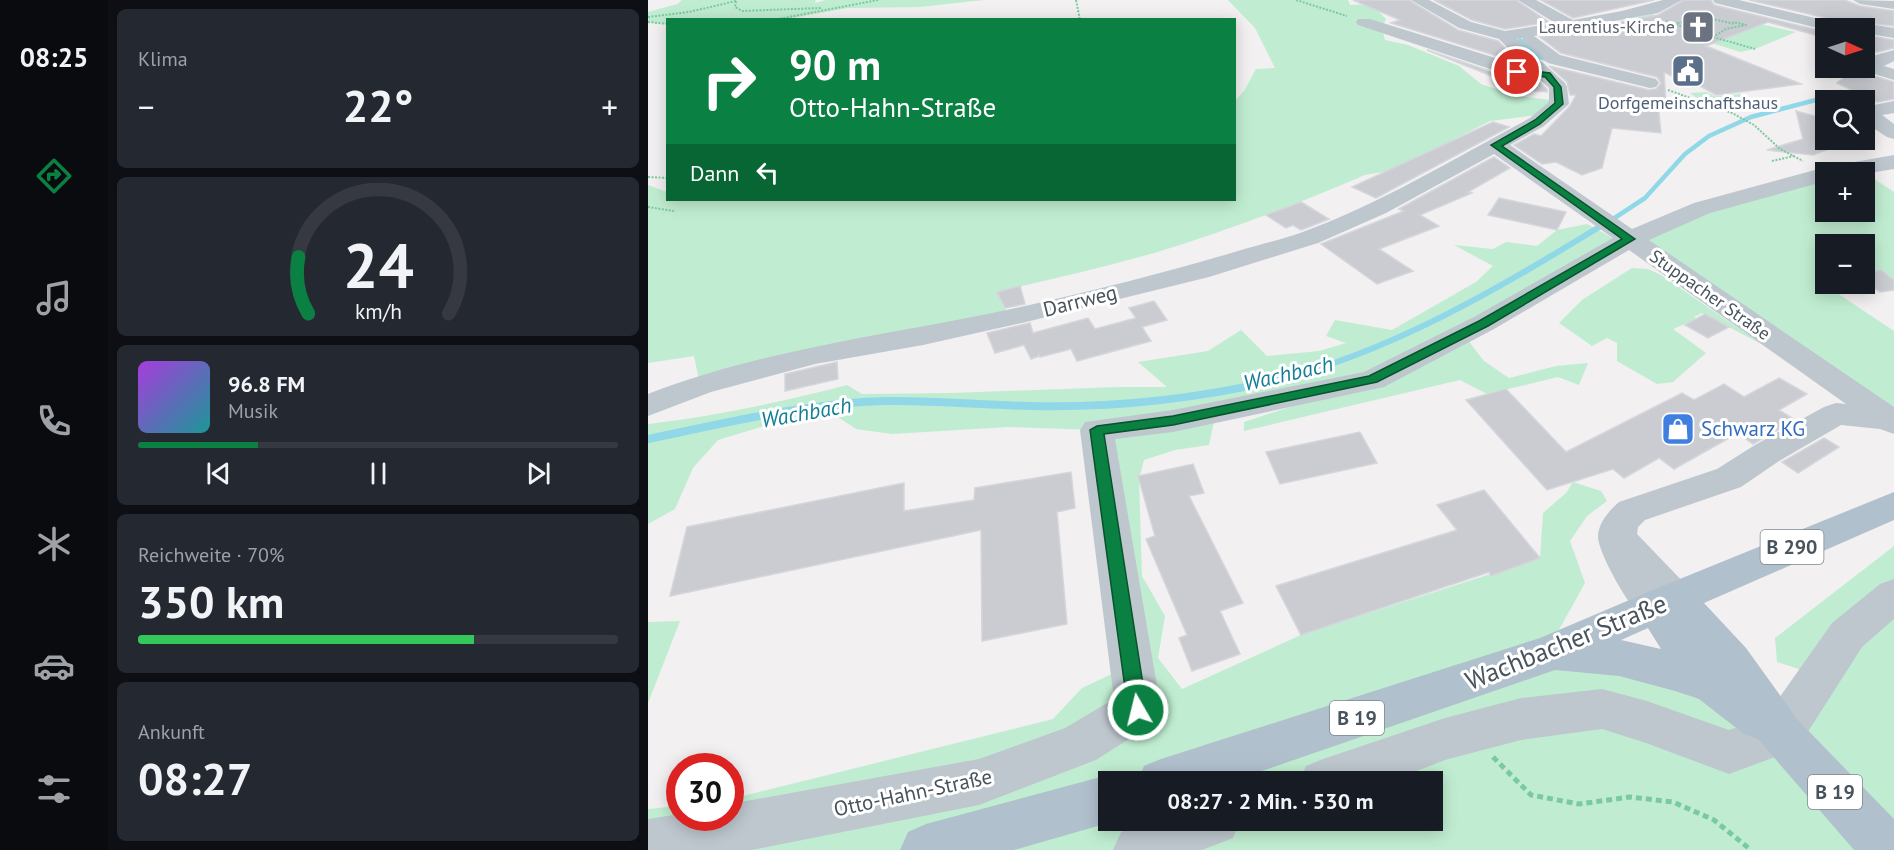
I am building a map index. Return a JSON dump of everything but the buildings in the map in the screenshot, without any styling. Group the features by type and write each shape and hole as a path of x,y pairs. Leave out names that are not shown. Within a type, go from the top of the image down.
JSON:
{"main road":[{"name":"Wachbacher Straße","path":"1195,771 1551,654 1665,602 1894,505"},
{"path":"1722,673 1718,608 1724,587 1738,571"},
{"name":"B 19","path":"1665,602 1684,649 1722,673 1888,850"},
{"name":"B 19","path":"1551,654 1592,652 1722,673"},
{"path":"926,850 1098,802"}],"street":[{"path":"1418,0 1465,25 1505,36 1554,66 1559,104 1538,122 1496,145"},
{"path":"1525,0 1569,24"},
{"path":"1505,36 1622,16 1658,8 1676,0"},
{"path":"1708,0 1815,23"},
{"path":"1720,0 1748,8"},
{"path":"1860,0 1894,5"},
{"path":"1595,6 1622,16"},
{"path":"1364,22 1517,72 1554,66 1650,83"},
{"path":"1875,30 1894,33"},
{"path":"1529,32 1530,41 1570,84 1569,96"},
{"path":"1875,35 1894,38"},
{"path":"1894,55 1879,60 1874,68 1894,75"},
{"path":"1894,107 1865,113 1894,133"},
{"name":"Stuppacher Straße","path":"1496,145 1891,421"},
{"name":"Darrweg","path":"648,406 700,385 812,355 995,321 1200,271 1309,238 1389,203 1496,145"},
{"path":"1875,165 1894,162"},
{"path":"1623,235 1815,170"},
{"name":"Otto-Hahn-Straße","path":"648,845 979,782 1079,745 1138,710 1097,430 1173,421 1373,380 1484,323 1623,235"},
{"path":"1665,602 1617,537 1622,522 1632,511 1729,478 1767,453 1836,414 1891,421"},
{"path":"1354,771 1445,739 1521,719 1602,709 1647,722 1729,752 1781,734 1847,635 1894,596"},
{"path":"1139,850 1187,831"}],"path":[{"path":"648,17 689,12 737,0 735,7 742,11 831,8"},
{"path":"784,18 878,0"},
{"path":"1076,0 1080,18"},
{"path":"1296,0 1364,22"},
{"path":"1640,11 1755,49"},
{"path":"1674,24 1708,18 1744,26"},
{"path":"1694,19 1699,20"},
{"path":"648,22 666,24"},
{"path":"1733,22 1746,25 1744,26"},
{"path":"1713,37 1726,29 1744,26"},
{"path":"1650,83 1732,113 1754,125 1780,149 1815,167"},
{"path":"1772,161 1794,156"},
{"path":"648,177 666,178"},
{"path":"648,207 674,211"},
{"path":"1480,731 1495,761 1532,795 1579,804 1630,797 1673,802 1714,820 1751,850"}],"green space":[{"path":"682,0 816,0 815,3 826,0 984,0 920,7 848,8 793,18 666,18 666,24 648,22 648,12 677,4"},
{"path":"1228,0 1348,0 1350,5 1371,4 1386,19 1382,28 1385,40 1408,45 1459,66 1481,84 1517,96 1560,101 1547,114 1490,121 1417,158 1383,172 1365,175 1208,236 1095,269 997,292 1007,312 700,385 694,356 648,363 648,185 666,192 666,201 1236,201 1236,100 1244,91 1256,69 1275,68 1255,28"},
{"path":"1652,14 1679,24 1737,19 1796,32 1755,49 1740,52 1671,30 1644,35 1615,23"},
{"path":"1706,92 1715,96 1740,94 1755,103 1738,106 1712,105 1697,99 1690,93"},
{"path":"1815,177 1815,222 1875,222 1875,180 1894,192 1894,280 1881,270 1875,271 1875,234 1815,234 1815,294 1838,294 1894,331 1894,423 1629,239"},
{"path":"1587,224 1622,243 1463,334 1484,361 1509,378 1556,366 1588,363 1579,385 1558,377 1487,394 1460,380 1244,431 1244,422 1366,382 1216,412 1209,445 1175,450 1144,460 1139,479 1142,576 1165,616 1158,658 1182,689 1301,635 1540,558 1543,513 1566,493 1573,482 1601,491 1607,501 1587,516 1570,541 1585,583 1550,646 1631,659 1781,734 1820,676 1777,662 1775,638 1894,546 1894,850 658,850 648,845 648,809 666,807 666,831 744,831 744,796 1053,719 1082,688 1131,665 1096,430 1008,427 892,434 856,429 838,417 764,426 718,440 693,468 675,509 648,524 648,424 748,408 847,385 862,394 1167,387 1138,362 1208,351 1241,330 1267,356 1319,351 1346,343 1326,336 1335,320 1392,330 1476,282 1493,266 1454,245 1493,249 1506,242 1537,246 1557,230"},
{"path":"1632,268 1648,269 1661,275 1763,345 1702,313 1694,317 1697,319 1673,329 1706,353 1673,382 1657,384 1617,361 1617,343 1607,338 1592,346 1559,323 1582,300"},
{"path":"680,621 648,703 648,622"}],"waterway":[{"path":"1520,40 1540,57 1549,60"},
{"name":"Wachbach","path":"1607,223 1645,198 1685,154 1709,136 1751,117 1815,100"},
{"name":"Wachbach","path":"1266,383 1357,355 1444,316 1486,294 1609,221"},
{"name":"Wachbach","path":"648,439 766,415 855,403 903,401 1030,406 1122,404 1213,393 1273,381"}],"place":[{"name":"Laurentius-Kirche","path":"1698,27"},
{"name":"Dorfgemeinschaftshaus","path":"1688,71"},
{"name":"Schwarz KG","path":"1678,429"}],"route":[{"path":"1138,710 1097,430 1173,421 1373,380 1484,323 1629,239 1496,145 1538,122 1560,101 1558,87 1547,75 1517,72"}]}
